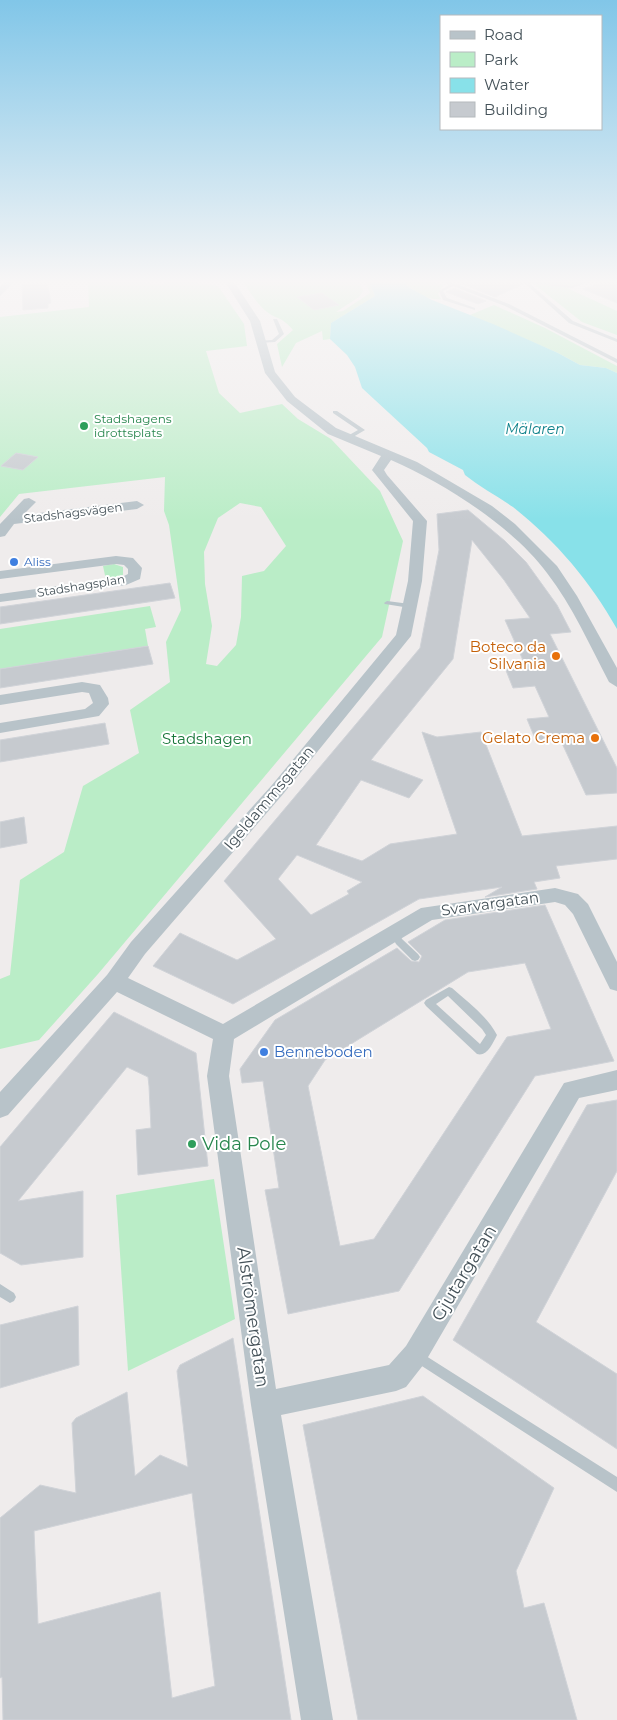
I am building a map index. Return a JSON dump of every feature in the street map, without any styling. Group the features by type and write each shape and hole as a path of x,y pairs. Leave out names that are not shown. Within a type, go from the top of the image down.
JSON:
{"street":[{"path":"266,360 270,373 283,391 318,422 346,439 389,455 441,481 487,509 510,527 552,569 570,596 617,682"},
{"name":"Igeldammsgatan","path":"4,1103 114,981 138,948 278,789 402,636 415,581 420,521 378,470 381,463 389,455"},
{"name":"Stadshagsvägen","path":"0,533 29,502"},
{"name":"Stadshagsvägen","path":"10,521 137,505"},
{"name":"Stadshagsplan","path":"0,575 116,560 128,561 135,568 135,576 126,580 0,598"},
{"path":"0,700 82,687 94,689 100,698 101,704 93,712 87,714 0,728"},
{"name":"Svarvargatan","path":"224,1034 428,913 556,895 571,899 581,908 617,983"},
{"path":"114,981 224,1034"},
{"name":"Alströmergatan","path":"224,1034 218,1076 265,1405 317,1720"},
{"name":"Gjutargatan","path":"265,1405 396,1377 415,1355 572,1090 617,1080"}],"lane":[{"path":"335,412 362,430 346,439"},
{"path":"386,603 410,606"},
{"path":"395,933 399,941 415,958"},
{"path":"448,991 486,1026 492,1036 481,1052 428,1003 448,991"},
{"path":"415,1355 617,1485"}],"green space":[{"name":"Stadshagen","path":"0,360 209,360 219,393 240,413 282,404 298,419 331,439 380,491 403,541 382,637 98,974 39,1040 0,1049 0,979 10,975 20,880 64,852 83,786 139,753 130,710 170,682 166,642 181,610 169,525 164,511 165,477 19,494 0,517","holes":["240,503 261,507 286,546 264,571 242,576 241,617 236,645 217,666 206,664 212,626 205,584 204,552 218,518"]},
{"path":"281,360 286,360 282,367"},
{"path":"571,360 606,360 617,366 617,373 606,368 580,365"},
{"path":"114,564 123,567 123,575 106,580 103,566"},
{"path":"150,606 156,627 145,629 148,646 0,669 0,629"},
{"path":"214,1179 235,1319 128,1371 116,1195"}],"water":[{"name":"Mälaren","path":"351,360 571,360 580,365 606,368 617,373 617,629 584,578 544,534 513,507 465,475 463,470 429,452 427,448 362,388 355,367"}],"building":[{"path":"16,453 38,457 23,470 1,466"},
{"path":"468,510 505,541 526,562 557,605 571,632 550,634 617,768 617,793 586,795 560,739 536,741 527,719 549,717 535,686 513,688 505,668 526,667 505,620 530,618 504,580 472,540 453,659 371,760 423,780 409,798 361,780 316,845 362,861 390,844 457,834 422,732 437,737 481,732 522,836 617,826 617,859 556,866 560,878 534,882 537,889 485,897 502,887 419,899 233,1004 153,966 180,933 237,960 276,939 224,881 420,648 439,550 437,514","holes":["297,855 362,882 347,891 349,894 311,915 278,879"]},
{"path":"170,583 175,598 0,624 0,607"},
{"path":"148,646 153,664 0,688 0,669"},
{"path":"105,723 109,744 0,762 0,740"},
{"path":"24,817 27,843 0,848 0,822"},
{"path":"545,905 614,1061 535,1076 399,1291 288,1314 265,1190 279,1188 263,1081 242,1083 240,1069 275,1020 397,948 411,961 419,962 422,956 408,942 445,920","holes":["525,963 551,1029 507,1037 374,1239 340,1246 308,1086 325,1060 468,972"]},
{"path":"114,1012 196,1053 208,1166 138,1175 136,1130 151,1128 149,1086 148,1077 127,1067 18,1201 83,1191 83,1257 21,1265 0,1253 0,1147"},
{"path":"617,1100 617,1171 536,1322 617,1374 617,1449 453,1340 587,1105"},
{"path":"78,1306 79,1365 0,1388 0,1325"},
{"path":"233,1338 291,1720 3,1720 2,1677 0,1678 0,1518 40,1485 76,1493 72,1423 76,1418 127,1392 135,1476 160,1455 188,1467 177,1371 180,1365","holes":["192,1493 215,1686 172,1698 160,1592 38,1624 34,1531"]},
{"path":"423,1396 554,1488 516,1571 524,1608 544,1603 577,1720 358,1720 303,1425"}],"place":[{"name":"Stadshagens idrottsplats","path":"84,426"},
{"name":"Aliss","path":"14,562"},
{"name":"Boteco da Silvania","path":"556,656"},
{"name":"Gelato Crema","path":"595,738"},
{"name":"Benneboden","path":"264,1052"},
{"name":"Vida Pole","path":"192,1144"}]}
